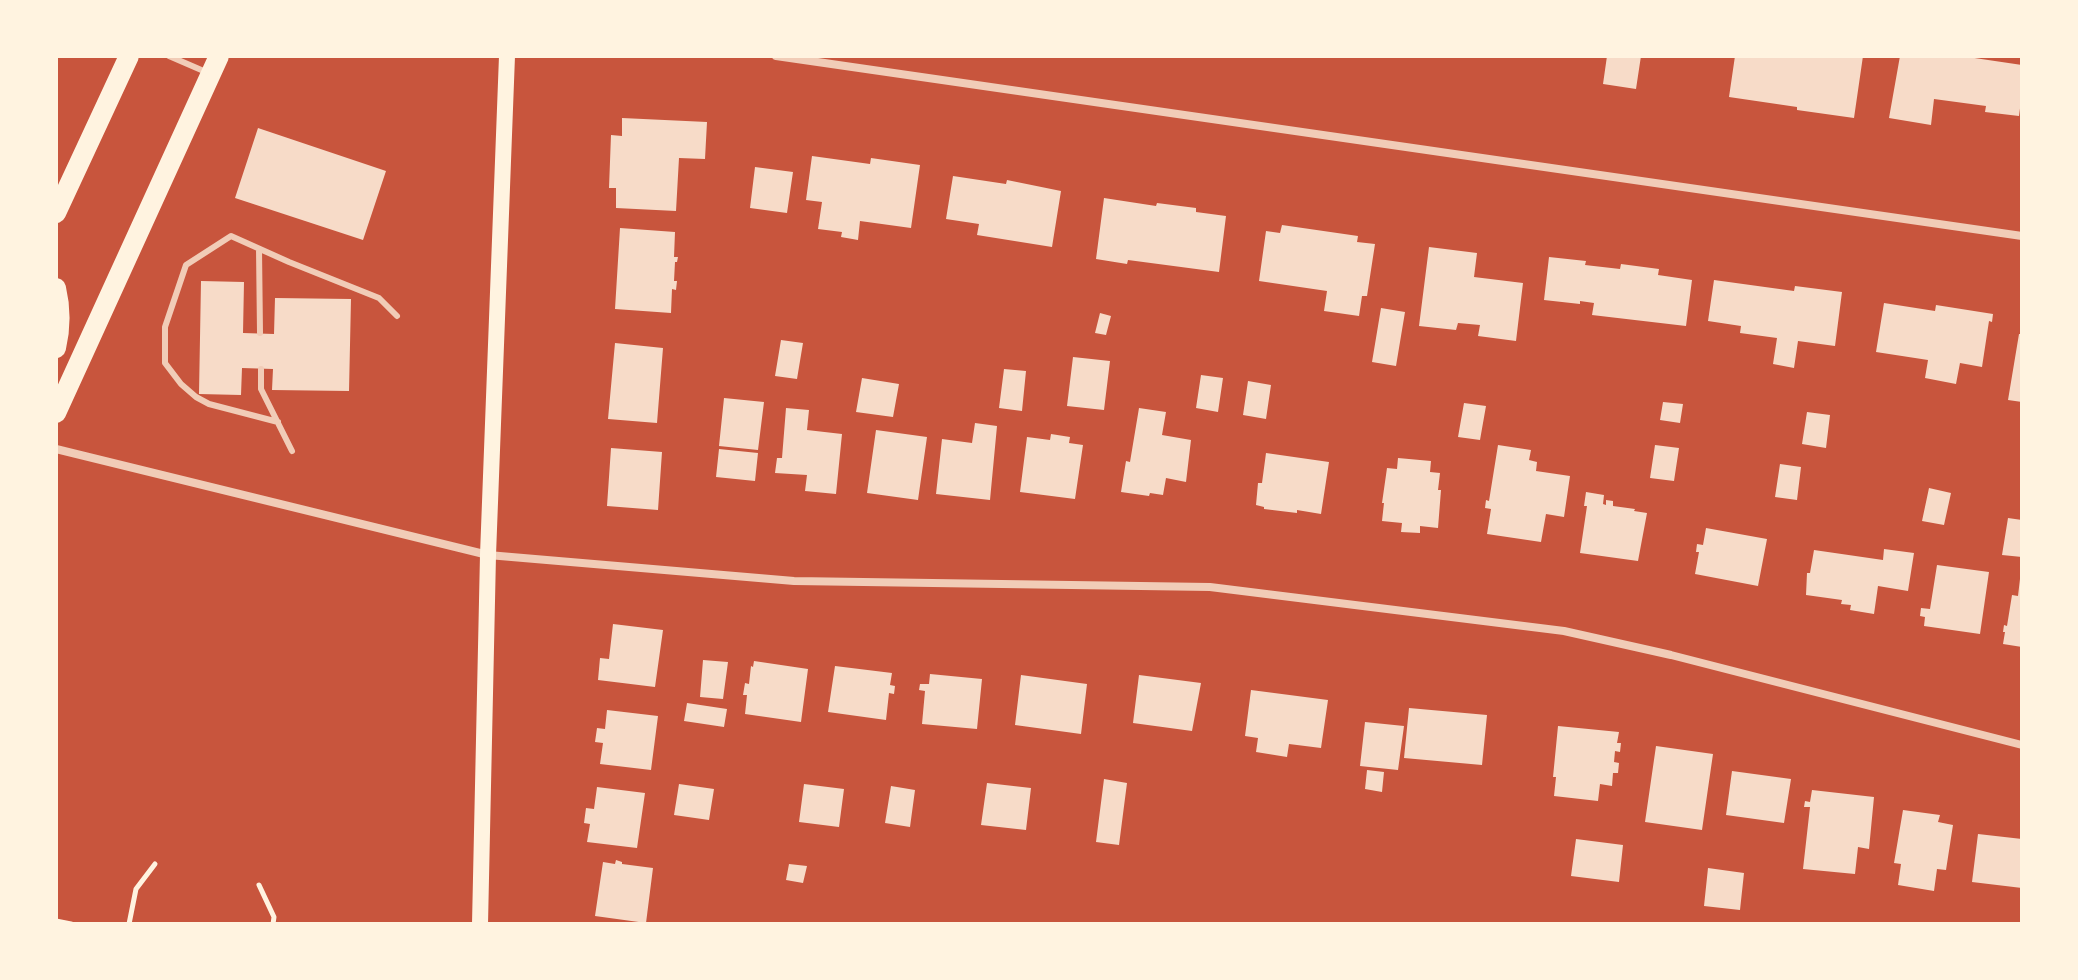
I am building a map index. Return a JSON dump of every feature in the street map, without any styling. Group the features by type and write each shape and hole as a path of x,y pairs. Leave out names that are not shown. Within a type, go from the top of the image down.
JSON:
{"main road":[{"path":"56,213 129,56"},
{"path":"480,924 488,555 507,56"},
{"path":"56,409 214,65"},
{"path":"56,288 60,305 60,331 56,348"}],"street":[{"path":"776,56 2022,236"},
{"path":"56,449 488,555 794,581 1210,587 1564,631 1671,655 2022,745"}],"lane":[{"path":"169,56 214,65"},
{"path":"278,422 209,404 181,384 165,363 165,327 186,265 231,236 379,298 397,316"},
{"path":"259,249 260,333"},
{"path":"261,369 261,389 292,451"}],"path":[{"path":"129,924 136,889 155,864"},
{"path":"259,885 274,917 273,924"},
{"path":"56,921 71,924"}],"building":[{"path":"1607,56 1641,56 1636,89 1603,84"},
{"path":"1735,56 1863,56 1854,118 1729,97"},
{"path":"1900,56 1961,56 2022,65 2019,116 1985,112 1986,106 1934,99 1931,125 1889,118"},
{"path":"622,118 707,122 705,159 679,158 676,211 616,208 616,188 609,188 611,135 622,136"},
{"path":"258,128 386,171 363,240 235,198"},
{"path":"812,156 870,164 871,158 920,165 911,228 860,221 858,240 841,237 842,232 818,229 822,202 806,200"},
{"path":"755,167 793,172 787,213 750,208"},
{"path":"953,176 1006,184 1007,180 1061,191 1052,247 977,235 979,224 946,219"},
{"path":"1104,198 1196,208 1196,212 1226,216 1219,272 1096,259"},
{"path":"1282,225 1358,236 1357,242 1375,244 1367,296 1362,296 1359,316 1324,311 1327,291 1259,281 1266,231 1280,233"},
{"path":"620,228 675,232 674,257 678,257 674,281 677,281 676,290 672,289 671,313 615,309"},
{"path":"1429,247 1477,253 1474,277 1523,283 1516,341 1478,336 1480,325 1458,323 1456,330 1419,326"},
{"path":"1549,257 1620,269 1621,264 1659,269 1658,275 1692,280 1686,326 1592,315 1594,303 1544,300"},
{"path":"1714,280 1794,291 1795,286 1842,292 1835,346 1798,341 1794,368 1773,364 1777,338 1740,333 1741,326 1708,321"},
{"path":"201,281 244,282 243,333 274,334 275,298 351,299 349,391 272,390 273,369 242,368 241,395 199,394"},
{"path":"1884,303 1935,311 1936,305 1993,314 1992,322 1989,321 1982,367 1960,363 1956,384 1925,378 1928,360 1876,352"},
{"path":"1381,308 1405,312 1396,366 1372,362"},
{"path":"1100,313 1111,316 1106,335 1095,333"},
{"path":"2019,334 2022,334 2022,402 2008,400"},
{"path":"781,340 803,343 797,379 775,376"},
{"path":"615,343 663,348 657,423 608,419"},
{"path":"1073,357 1110,361 1104,410 1067,406"},
{"path":"1004,369 1026,371 1022,411 999,408"},
{"path":"1201,375 1223,378 1218,412 1196,408"},
{"path":"862,378 899,384 893,417 856,412"},
{"path":"1248,381 1271,385 1266,419 1243,415"},
{"path":"724,398 764,402 758,450 719,446"},
{"path":"1663,402 1683,404 1680,423 1660,420"},
{"path":"1464,403 1486,406 1480,440 1458,437"},
{"path":"786,408 809,410 807,430 842,434 836,494 805,491 807,475 775,473 777,458 782,458"},
{"path":"1139,408 1166,412 1162,435 1191,440 1186,482 1166,478 1163,495 1121,492 1126,461 1130,462"},
{"path":"1807,412 1830,415 1826,448 1802,444"},
{"path":"975,423 997,426 990,500 936,494 942,439 972,443"},
{"path":"876,430 927,437 918,500 867,493"},
{"path":"1051,434 1070,437 1069,443 1083,445 1075,499 1020,492 1027,437 1050,440"},
{"path":"1498,445 1531,450 1529,460 1537,462 1536,471 1570,476 1564,517 1546,514 1541,542 1487,534 1491,509 1485,508 1486,500 1489,501"},
{"path":"1655,445 1679,448 1674,481 1650,478"},
{"path":"611,448 662,452 658,510 607,506"},
{"path":"719,449 758,453 755,481 716,477"},
{"path":"1266,453 1329,462 1321,514 1264,509 1256,505"},
{"path":"1398,458 1431,461 1430,472 1440,473 1438,528 1420,526 1420,533 1401,532 1402,523 1382,521 1387,468 1397,469"},
{"path":"1780,464 1801,467 1797,500 1775,497"},
{"path":"1929,488 1951,493 1944,525 1922,521"},
{"path":"1586,492 1604,495 1603,504 1606,505 1606,500 1613,501 1613,506 1647,513 1638,561 1580,553"},
{"path":"2008,518 2022,520 2022,557 2002,555"},
{"path":"1706,528 1767,539 1758,586 1695,574 1699,552 1696,552 1697,544 1703,545"},
{"path":"1884,549 1914,553 1908,591 1878,586 1874,614 1850,610 1851,605 1841,604 1842,600 1806,595 1807,573 1810,573 1814,550 1883,560"},
{"path":"1937,565 1989,572 1980,634 1924,626 1925,617 1920,616 1921,608 1930,609"},
{"path":"2020,579 2022,647 2003,644 2004,625 2007,626 2012,595 2018,596"},
{"path":"613,624 663,630 655,687 598,680 600,658 609,659"},
{"path":"703,660 728,662 723,699 700,697"},
{"path":"754,661 808,669 801,722 745,714 745,683 749,684"},
{"path":"835,666 892,673 890,685 895,686 894,694 889,693 886,720 828,712"},
{"path":"930,674 982,679 977,729 922,724 925,691 919,690 920,684 929,684"},
{"path":"1021,675 1087,684 1081,734 1015,725"},
{"path":"1139,675 1201,683 1192,731 1133,723"},
{"path":"1251,690 1328,700 1321,748 1289,744 1287,757 1256,752 1258,738 1245,736"},
{"path":"687,703 727,709 724,727 684,721"},
{"path":"1409,708 1487,715 1482,765 1404,758"},
{"path":"607,710 658,716 651,770 600,764 603,743 595,742 597,728 605,729"},
{"path":"1365,722 1404,726 1398,770 1360,766"},
{"path":"1558,726 1619,732 1617,743 1621,743 1620,752 1615,751 1614,762 1619,763 1618,773 1613,773 1612,786 1600,784 1598,801 1554,796"},
{"path":"1656,746 1713,754 1702,830 1645,822"},
{"path":"1367,770 1384,772 1382,792 1365,789"},
{"path":"1732,771 1791,779 1784,823 1726,815"},
{"path":"1104,779 1127,783 1119,845 1096,842"},
{"path":"987,783 1031,788 1026,830 981,825"},
{"path":"679,784 714,789 709,820 674,815"},
{"path":"804,784 844,789 839,827 799,822"},
{"path":"891,786 915,790 910,827 885,823"},
{"path":"597,787 645,793 637,848 587,842 590,824 584,823 586,808 594,809"},
{"path":"1812,790 1874,797 1869,849 1858,847 1855,874 1803,869 1810,807 1804,807 1805,801 1810,802"},
{"path":"1903,810 1940,815 1938,822 1953,825 1946,870 1937,869 1934,891 1898,885 1901,864 1894,863"},
{"path":"1978,834 2022,839 2022,888 1972,882"},
{"path":"1576,839 1623,845 1619,882 1571,876"},
{"path":"616,860 622,864 653,868 646,923 595,916 603,862 615,864"},
{"path":"789,864 807,866 803,883 786,880"},
{"path":"1708,868 1744,873 1740,910 1704,906"}]}
